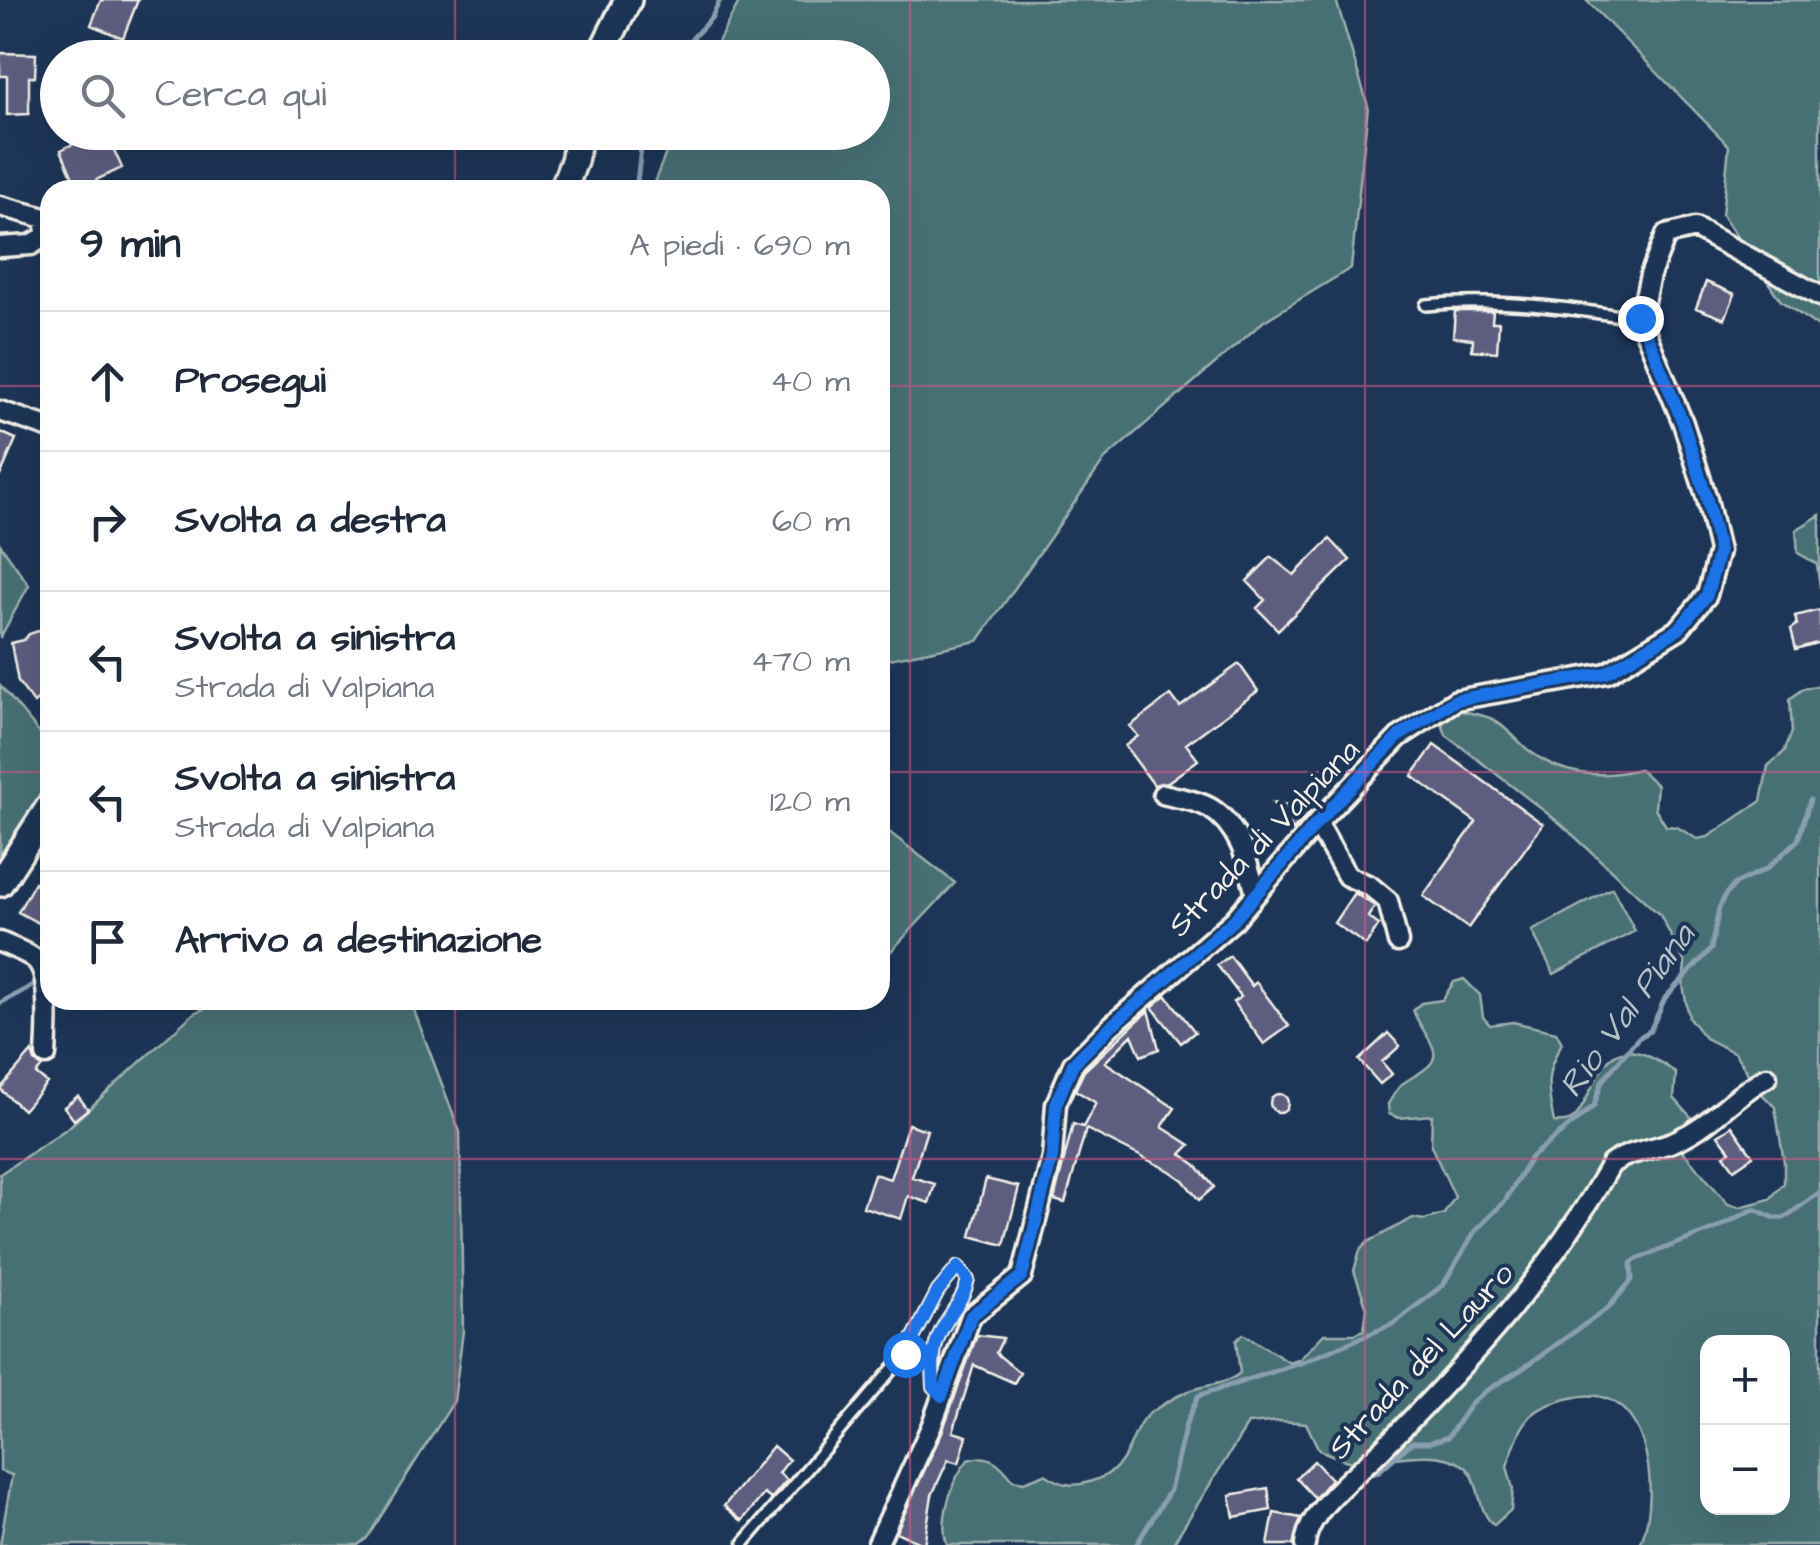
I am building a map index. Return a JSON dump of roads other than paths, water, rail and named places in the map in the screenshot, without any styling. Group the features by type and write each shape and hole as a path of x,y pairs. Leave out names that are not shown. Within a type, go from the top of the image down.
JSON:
{"main road":[{"path":"608,40 628,0"},
{"path":"567,180 576,150"},
{"path":"0,883 40,830"}],"street":[{"path":"0,206 40,217"},
{"path":"1640,318 1650,275 1666,236 1695,228 1820,296"},
{"path":"0,248 40,239"},
{"name":"Strada di Valpiana","path":"877,1545 942,1396 971,1316 1022,1276 1052,1157 1056,1104 1073,1064 1234,920 1399,736 1456,700 1606,673 1679,629 1707,595 1719,551 1707,499 1683,423 1640,318"},
{"path":"0,410 40,424"},
{"path":"1162,794 1210,808 1232,829 1246,856 1256,894"},
{"path":"1317,823 1348,876 1370,886 1388,901 1398,942"},
{"path":"0,942 36,960 40,968"},
{"path":"46,1055 48,1010"},
{"name":"Strada del Lauro","path":"1304,1545 1305,1532 1318,1512 1520,1303 1611,1164 1696,1130 1712,1120 1734,1096 1766,1077"}],"lane":[{"path":"1426,306 1449,303 1571,308 1640,318"},
{"path":"744,1543 905,1354 938,1291 958,1267 968,1280 964,1296 938,1337 933,1368 934,1387 942,1396"}],"waterway":[{"path":"691,40 712,17 720,0"},
{"path":"637,180 641,150"},
{"name":"Rio Val Piana","path":"1136,1545 1170,1490 1186,1424 1198,1396 1306,1361 1393,1324 1443,1285 1475,1231 1505,1201 1531,1157 1594,1106 1602,1081 1638,1038 1650,1031 1665,998 1711,949 1719,908 1726,894 1735,884 1766,869 1798,840 1810,800"},
{"path":"0,1003 40,982"},
{"path":"1364,1475 1379,1471 1412,1442 1448,1437 1484,1392 1608,1308 1632,1280 1631,1263 1637,1259 1715,1229 1754,1209 1784,1218 1820,1192"}]}
